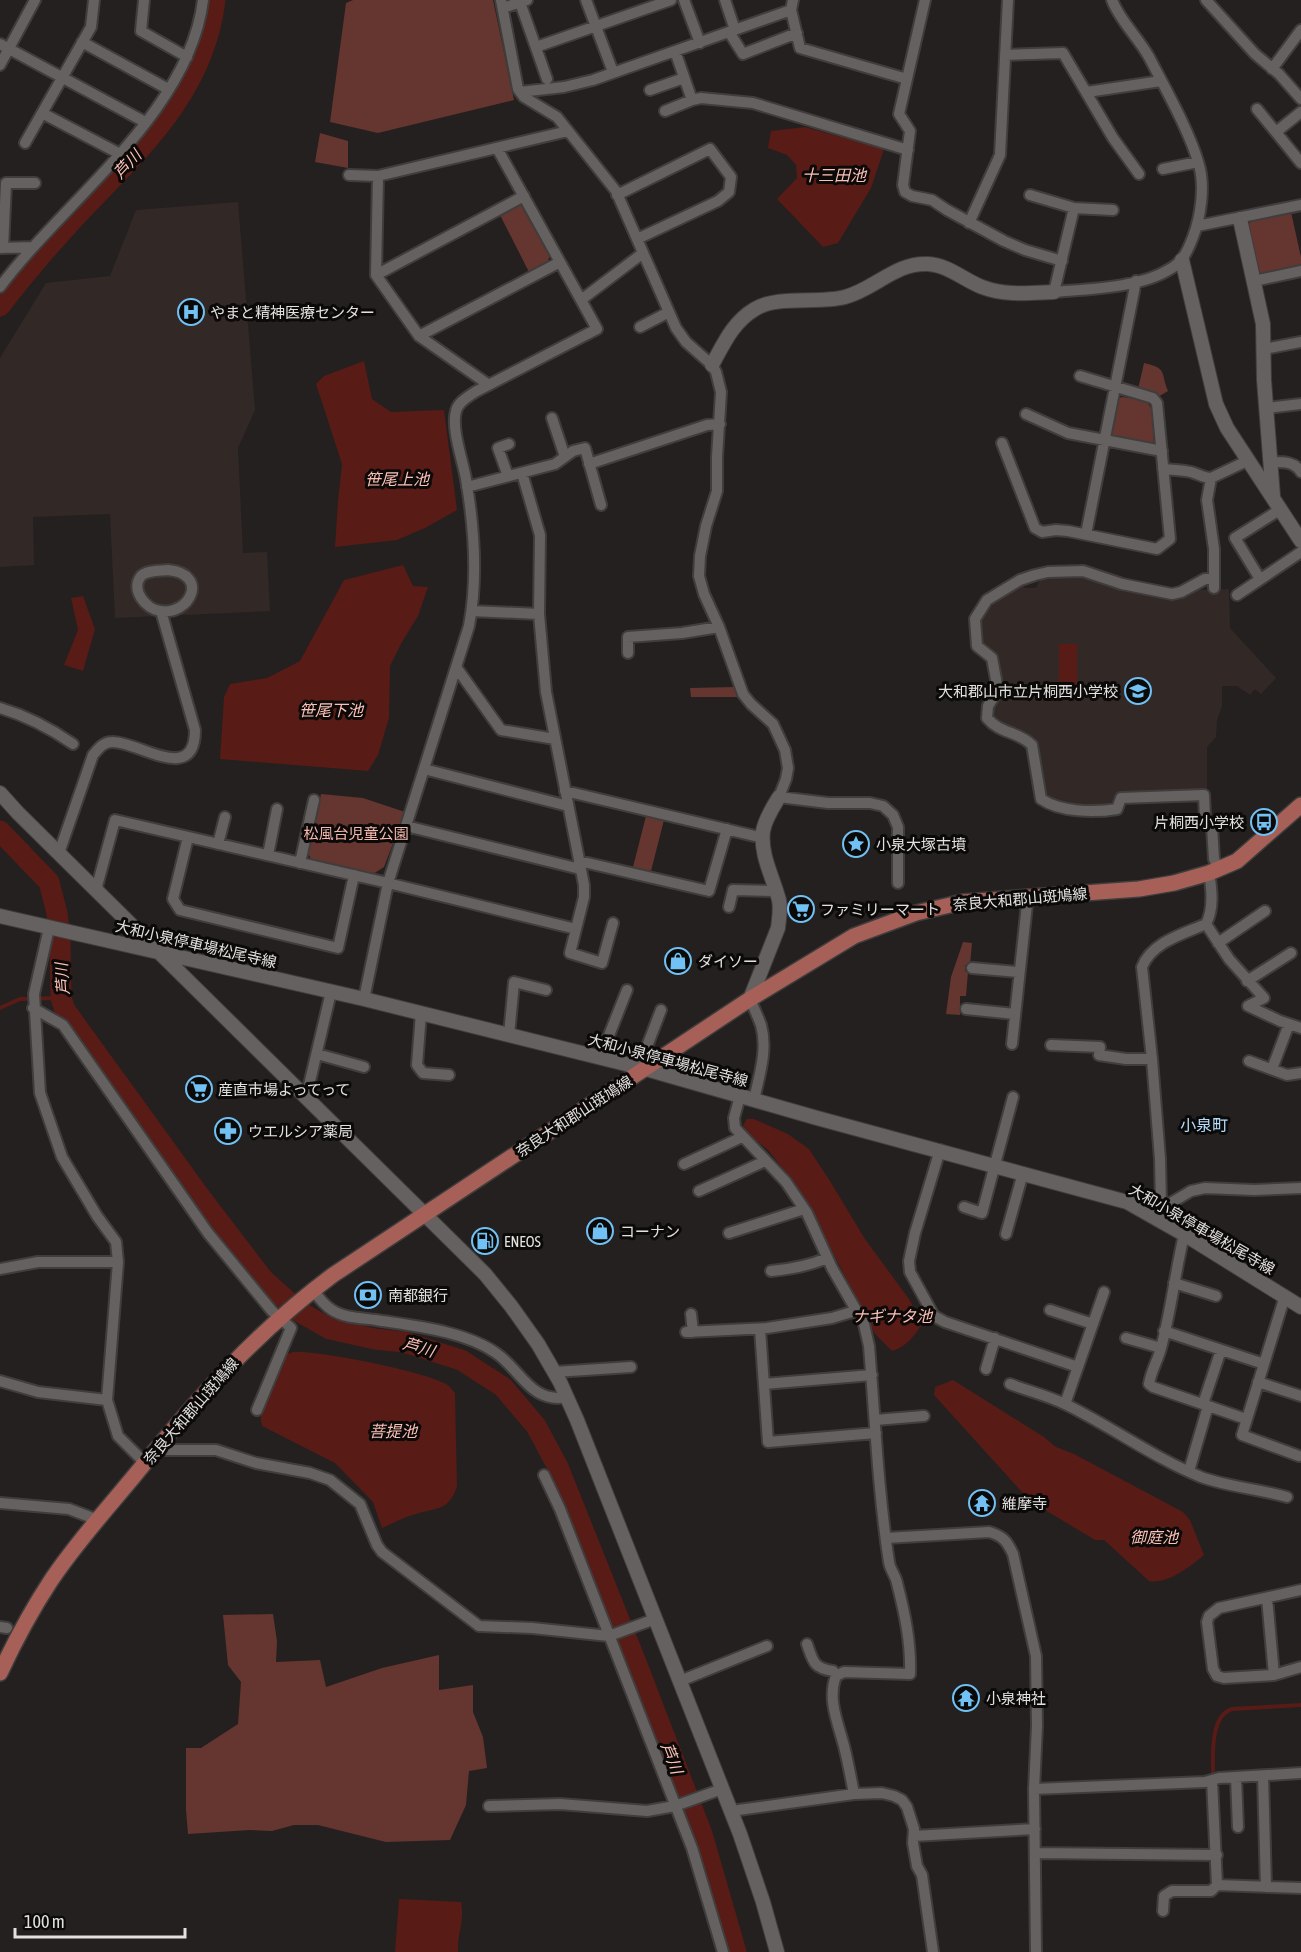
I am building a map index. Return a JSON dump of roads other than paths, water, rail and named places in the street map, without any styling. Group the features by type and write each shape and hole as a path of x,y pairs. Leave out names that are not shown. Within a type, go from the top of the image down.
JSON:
{"main road":[{"name":"奈良大和郡山斑鳩線","path":"0,1673 20,1632 51,1580 207,1389 309,1292 424,1215 750,999 854,936 916,913 963,902 1028,895 1139,889 1174,883 1214,872 1238,861 1299,810"}],"street":[{"path":"0,65 4,46 35,0"},
{"path":"25,143 91,27 94,0"},
{"path":"144,0 141,31 187,57"},
{"path":"0,287 120,154 145,122 187,57 199,26 203,0"},
{"path":"586,0 613,72"},
{"path":"536,48 672,0"},
{"path":"684,0 700,43"},
{"path":"725,0 732,31 743,54 797,33"},
{"path":"925,0 899,114 910,131 903,185 905,192 912,196 932,200 1024,250 1062,261"},
{"path":"969,222 1000,155 1008,0"},
{"path":"712,365 732,329 744,316 758,307 789,301 816,301 844,297 862,292 888,275 913,265 929,264 946,268 963,279 1008,294 1054,292 1136,281 1160,274 1182,260 1197,226 1201,197 1198,162 1161,81 1138,39 1119,14 1112,0"},
{"path":"1212,2 1255,54 1301,99"},
{"path":"547,79 536,48 525,4 502,4 520,92 524,98 557,117 617,195 676,328 686,342 712,365 721,392 717,491 706,526 699,576 743,694 773,724 785,750 788,768 779,797 763,830 766,862 779,902 778,928 750,999 761,1026 763,1039 763,1057 754,1100"},
{"path":"520,92 564,87 593,80 732,31 792,5 800,48 907,79"},
{"path":"1272,69 1301,30"},
{"path":"82,42 168,89"},
{"path":"4,46 145,122"},
{"path":"675,51 692,100"},
{"path":"1005,55 1063,53 1113,138 1139,174"},
{"path":"650,90 684,78"},
{"path":"1087,92 1161,81"},
{"path":"664,111 701,98 753,104 908,150"},
{"path":"1257,109 1301,163"},
{"path":"1276,132 1301,112"},
{"path":"42,113 120,154"},
{"path":"349,175 378,176 568,131"},
{"path":"364,999 388,883 472,611 472,532 467,487 455,424 456,411 461,402 489,385 597,329 497,148"},
{"path":"617,195 710,149 731,177 729,192 718,201 637,239"},
{"path":"1163,169 1198,162"},
{"path":"378,176 376,275 419,336 489,385"},
{"path":"33,248 1,248 6,183 35,183"},
{"path":"1030,195 1074,208 1113,210"},
{"path":"376,275 524,196"},
{"path":"1197,226 1301,205"},
{"path":"1054,292 1074,208"},
{"path":"1240,219 1263,324 1266,408 1275,508"},
{"path":"581,300 643,254"},
{"path":"1182,260 1216,404 1227,428 1249,460 1299,549 1237,595"},
{"path":"419,336 560,262"},
{"path":"1254,281 1301,271"},
{"path":"1086,534 1136,281"},
{"path":"640,327 669,312"},
{"path":"1264,350 1301,342"},
{"path":"1002,443 1035,528 1042,532 1056,530 1086,534 1157,549 1170,539 1157,403 1153,398 1080,376"},
{"path":"1266,408 1301,404"},
{"path":"1026,414 1068,433 1162,451"},
{"path":"552,418 565,457"},
{"path":"589,464 707,424 720,424"},
{"path":"508,476 498,448 509,444"},
{"path":"467,487 555,464 573,451 585,448 601,505"},
{"path":"1163,470 1186,471 1211,478 1249,460"},
{"path":"1270,462 1288,462 1299,468 1301,472"},
{"path":"522,473 540,535 539,614 546,692 580,865 584,897 570,953 602,963 613,923"},
{"path":"1211,478 1207,500 1214,549 1214,583 1205,579 1172,594 1122,584 1083,571 1048,572 1020,580 987,600 975,619 977,646 992,658 998,690 988,706 987,718 994,726 1026,739 1032,745 1041,799 1051,805 1100,812 1117,809 1121,798 1204,795 1205,818 1212,827 1214,859 1212,891 1206,924 1247,981 1264,998 1248,1006 1301,1028"},
{"path":"1260,579 1235,538 1275,508"},
{"path":"168,570 179,571 187,575 192,593 185,604 173,610 160,611 144,603 139,594 138,583 142,576 149,572 168,570"},
{"path":"59,853 93,754 101,745 110,742 119,743 160,757 177,758 189,752 195,741 195,730 160,611"},
{"path":"472,611 539,614"},
{"path":"628,653 628,637 682,633 719,627"},
{"path":"456,667 501,730 555,739"},
{"path":"0,708 21,714 73,744"},
{"path":"424,769 568,806"},
{"path":"565,791 763,838"},
{"path":"0,793 485,1274 532,1335 567,1397 655,1618 722,1789 763,1902 777,1952"},
{"path":"779,797 828,803 870,803 883,806 893,815 898,827 898,883"},
{"path":"300,863 314,800"},
{"path":"268,855 277,809"},
{"path":"218,844 225,817"},
{"path":"96,890 115,820 576,929"},
{"path":"406,826 709,891 727,830"},
{"path":"188,837 173,899 180,910 338,948 354,875"},
{"path":"729,907 734,890 775,891"},
{"path":"1012,1044 1028,895"},
{"path":"1218,943 1265,911"},
{"name":"大和小泉停車場松尾寺線","path":"0,916 364,999 600,1058 650,1066 754,1100 1127,1202 1301,1307"},
{"path":"1161,1203 1152,1059 1142,975 1146,956 1153,948 1206,924"},
{"path":"49,928 33,1008 40,1093 62,1157 97,1216 116,1242 118,1263 107,1400 118,1436 145,1463"},
{"path":"1247,981 1291,953"},
{"path":"972,968 1019,972"},
{"path":"508,1035 514,982 546,990"},
{"path":"600,1058 627,990"},
{"path":"306,1098 331,992"},
{"path":"33,1008 63,1026 208,1233 291,1328 257,1410"},
{"path":"966,1009 1015,1014"},
{"path":"650,1066 646,1049 661,1010"},
{"path":"421,1013 417,1065 423,1073 449,1075"},
{"path":"1272,1069 1289,1024"},
{"path":"1051,1045 1100,1047 1099,1055 1126,1059 1152,1059"},
{"path":"317,1054 364,1067"},
{"path":"1249,1061 1287,1074 1301,1073"},
{"path":"740,1096 735,1128 786,1182 804,1209 827,1258 864,1324 867,1335 886,1538 890,1566 897,1580 907,1626 910,1674 844,1672 836,1676 833,1683 833,1710 854,1794"},
{"path":"963,1207 982,1213 1013,1097"},
{"path":"684,1164 742,1137"},
{"path":"940,1150 909,1261 910,1272 934,1316 945,1322 1078,1367"},
{"path":"699,1191 765,1161"},
{"path":"1006,1234 1023,1173"},
{"path":"1127,1202 1175,1202 1197,1188 1254,1190 1301,1188"},
{"path":"729,1233 804,1209"},
{"path":"1184,1235 1161,1348 1149,1384 1246,1419"},
{"path":"771,1271 810,1266 827,1258"},
{"path":"0,1269 38,1262 118,1263"},
{"path":"1174,1283 1216,1296"},
{"path":"309,1292 332,1311 347,1316 431,1330 482,1345 504,1359 537,1392 548,1398 567,1397"},
{"path":"1065,1404 1104,1292"},
{"path":"1285,1296 1242,1434 1299,1456"},
{"path":"1050,1310 1093,1324"},
{"path":"691,1314 690,1332 760,1329 801,1324 855,1311"},
{"path":"760,1329 768,1442 876,1433"},
{"path":"1164,1331 1264,1364"},
{"path":"986,1369 995,1338"},
{"path":"1126,1338 1161,1348"},
{"path":"1189,1471 1221,1350"},
{"path":"554,1372 631,1367"},
{"path":"764,1384 872,1375"},
{"path":"0,1381 38,1392 107,1400"},
{"path":"1258,1382 1301,1396"},
{"path":"1010,1384 1065,1404 1189,1471 1220,1483 1263,1490 1287,1497"},
{"path":"875,1420 924,1416"},
{"path":"156,1450 216,1450 255,1463 310,1473 330,1480 360,1504 382,1552 479,1626 532,1628 609,1636 655,1618"},
{"path":"544,1475 560,1509 667,1780 703,1881 723,1952"},
{"path":"0,1503 69,1509 98,1520"},
{"path":"886,1538 989,1532 1001,1536 1008,1542 1014,1554 1036,1656 1037,1726 1034,1789 1036,1952"},
{"path":"1301,1590 1219,1608 1209,1616 1207,1622 1213,1669 1217,1676 1224,1678 1274,1675 1301,1667"},
{"path":"1267,1598 1274,1675"},
{"path":"807,1644 815,1665 822,1670 833,1671 836,1676"},
{"path":"680,1681 767,1646"},
{"path":"1034,1789 1301,1773"},
{"path":"1263,1776 1266,1887"},
{"path":"1236,1777 1238,1827"},
{"path":"1163,1911 1164,1896 1167,1893 1211,1891 1217,1885 1212,1780"},
{"path":"489,1806 560,1804 647,1811 675,1806 722,1789"},
{"path":"730,1811 854,1794 882,1793 902,1800 907,1807 914,1829 913,1843 917,1866 922,1875 933,1952"},
{"path":"914,1836 1035,1829"},
{"path":"1036,1853 1216,1855"},
{"path":"1217,1885 1301,1888"}],"water":[{"name":"十三田池","path":"805,127 884,149 871,188 838,243 823,247 777,199 797,178 796,165 787,155 768,148 771,131"},
{"name":"笹尾上池","path":"364,361 372,399 391,412 444,410 457,510 397,540 335,547 342,464 316,384 324,376"},
{"name":"笹尾下池","path":"403,565 413,586 428,587 418,616 390,666 389,718 378,755 368,771 220,759 224,697 230,684 267,678 300,661 344,580"},
{"path":"83,596 95,629 83,671 64,665 78,630 71,598"},
{"path":"1059,644 1077,644 1077,686 1059,686"},
{"name":"ナギナタ池","path":"747,1119 754,1119 788,1134 809,1149 865,1239 909,1299 922,1323 914,1336 902,1347 892,1351 875,1334 812,1213 793,1182 768,1150 749,1135 743,1125"},
{"name":"菩提池","path":"293,1352 324,1354 372,1363 420,1374 449,1386 455,1393 457,1486 450,1501 440,1508 409,1516 382,1528 373,1502 335,1463 262,1426 260,1414 285,1355"},
{"name":"御庭池","path":"953,1380 1044,1437 1056,1447 1074,1454 1183,1512 1190,1520 1204,1555 1171,1577 1149,1581 1104,1540 1095,1540 1030,1501 934,1395 935,1387"},
{"path":"399,1899 461,1902 458,1952 395,1952"}],"waterway":[{"name":"芦川","path":"0,306 49,246 147,141 184,91 209,33 215,0"},
{"name":"芦川","path":"0,831 49,882 57,913 61,998 65,1010 201,1198 263,1279 300,1312 330,1329 375,1339 404,1342 461,1360 503,1387 536,1426 558,1467 702,1834 736,1952"},
{"path":"0,1008 20,999 61,998"},
{"path":"1213,1774 1214,1737 1220,1719 1225,1713 1232,1709 1301,1705"}],"place":[{"name":"やまと精神医療センター","path":"191,312"},
{"name":"大和郡山市立片桐西小学校","path":"1138,691"},
{"name":"片桐西小学校","path":"1264,822"},
{"name":"小泉大塚古墳","path":"856,844"},
{"name":"ファミリーマート","path":"801,909"},
{"name":"ダイソー","path":"678,961"},
{"name":"産直市場よってって","path":"199,1089"},
{"name":"ウエルシア薬局","path":"228,1131"},
{"name":"コーナン","path":"600,1231"},
{"name":"ENEOS","path":"485,1241"},
{"name":"南都銀行","path":"368,1295"},
{"name":"維摩寺","path":"982,1503"},
{"name":"小泉神社","path":"966,1698"}],"district":[{"name":"小泉町","path":"1204,1125"}],"park label":[{"name":"松風台児童公園","path":"356,833"}]}
